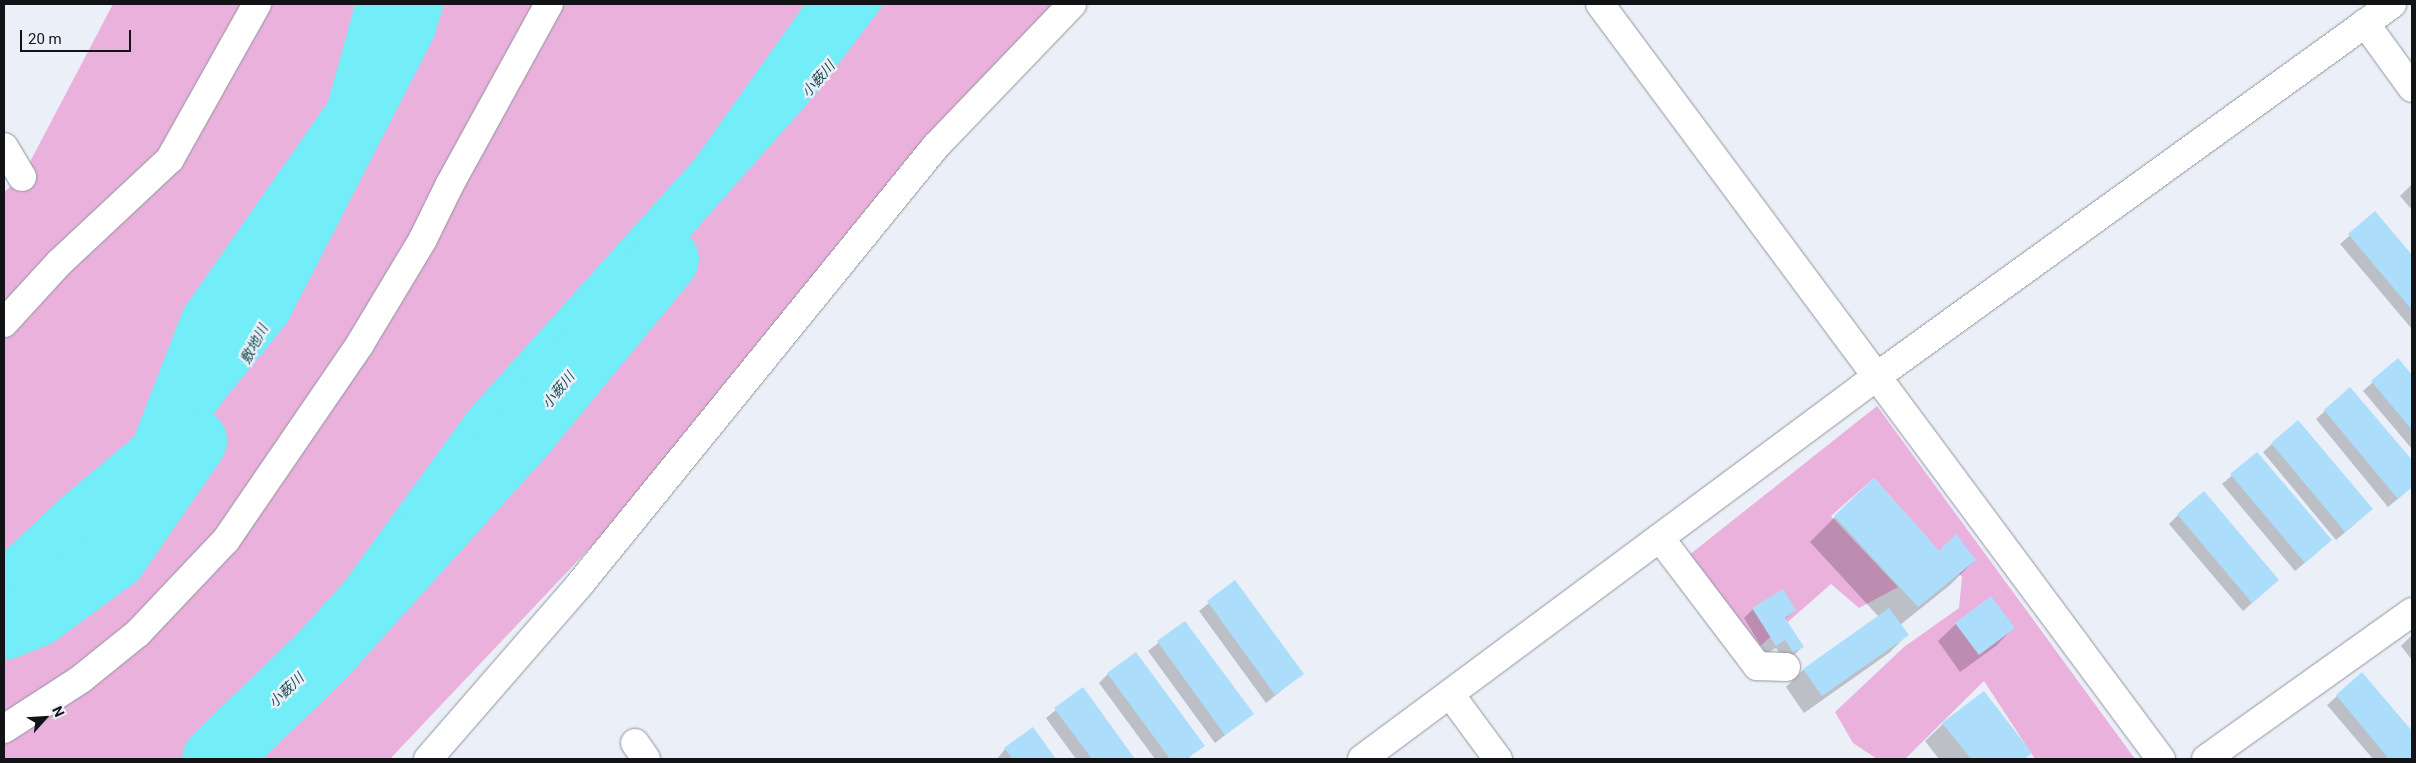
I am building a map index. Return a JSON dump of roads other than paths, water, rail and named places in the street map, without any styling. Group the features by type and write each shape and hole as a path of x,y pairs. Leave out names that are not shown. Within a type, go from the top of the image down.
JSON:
{"street":[{"path":"4,324 59,263 170,159 256,4"},
{"path":"4,729 81,679 138,633 226,540 365,336 423,239 450,184 548,4"},
{"path":"428,759 580,584 936,146 1072,4"},
{"path":"1600,4 2161,759"},
{"path":"1362,759 1876,377 2392,4"},
{"path":"2365,23 2412,88"},
{"path":"4,148 22,177"},
{"path":"1660,538 1757,666 1786,668"},
{"path":"2206,759 2412,612"},
{"path":"1450,694 1498,759"}],"water":[{"path":"355,4 444,4 434,37 287,323 223,401 114,557 4,634 4,552 60,499 134,437 184,308 328,102"},
{"path":"805,4 884,4 814,96 608,329 508,448 340,635 235,759 192,759 321,614 469,410 694,160"}],"waterway":[{"name":"小薮川","path":"215,759 321,657 526,429 666,259"},
{"name":"敷地川","path":"4,627 36,614 114,557 194,441"}]}
